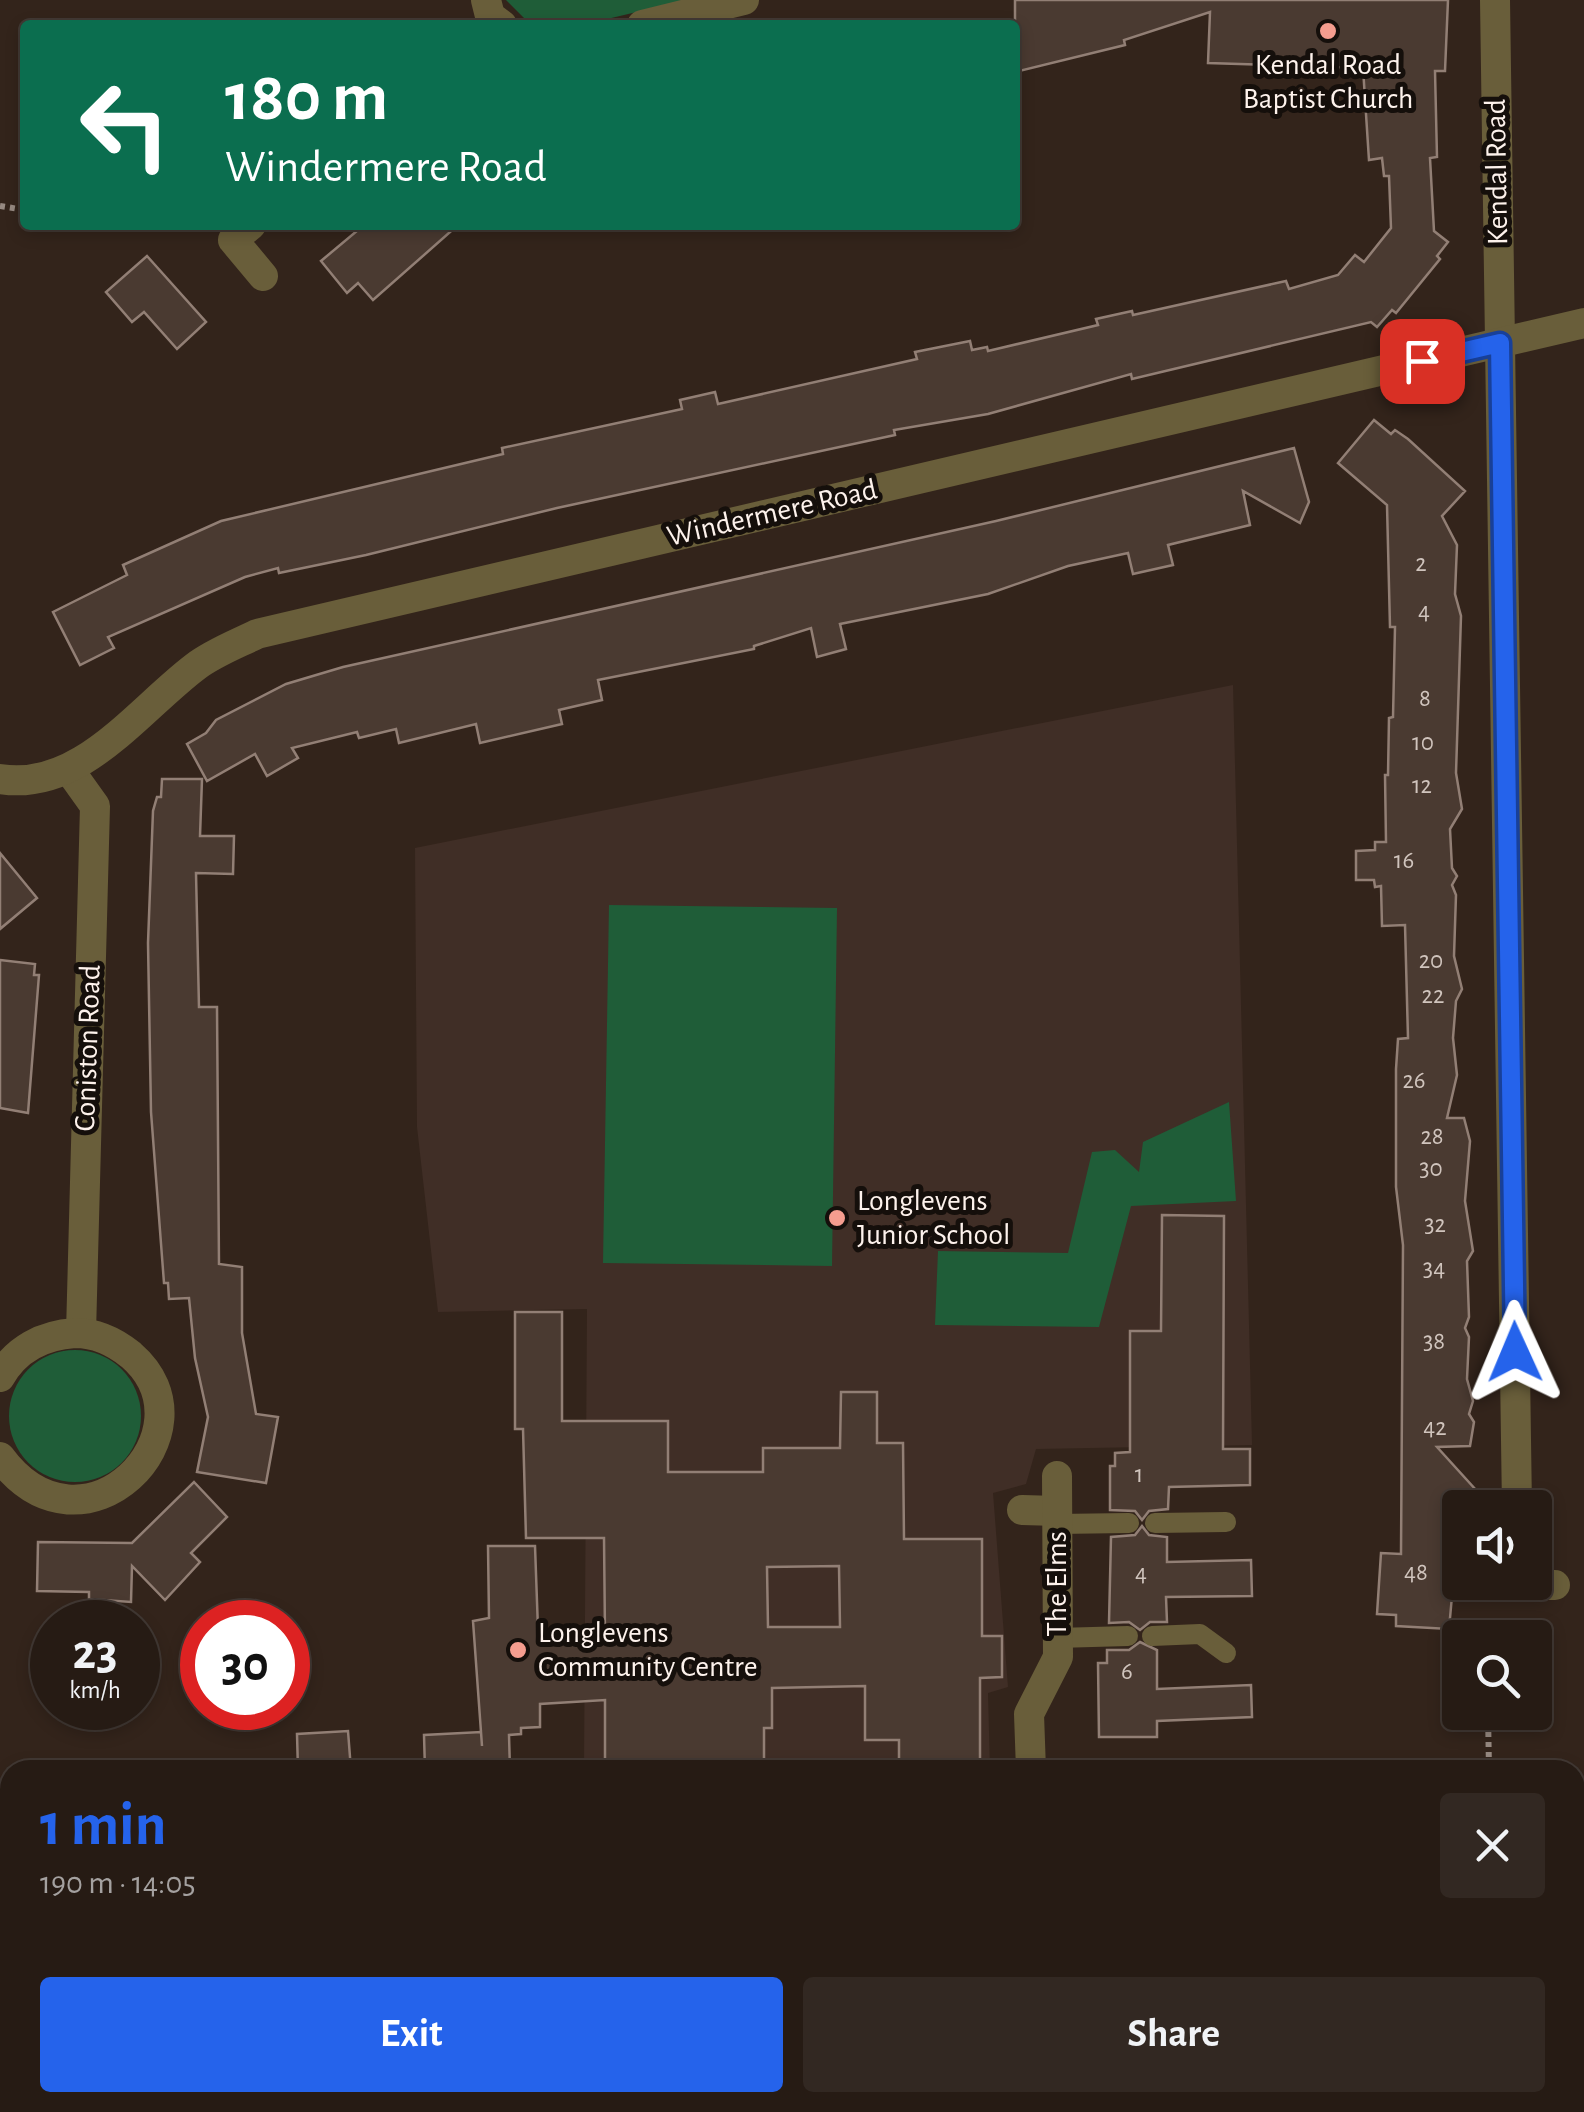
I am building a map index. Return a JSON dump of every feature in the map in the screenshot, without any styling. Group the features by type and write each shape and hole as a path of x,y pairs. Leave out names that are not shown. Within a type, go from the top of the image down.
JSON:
{"street":[{"path":"662,20 744,0"},
{"name":"Kendal Road","path":"1495,0 1517,1490"},
{"path":"234,230 263,276"},
{"name":"Windermere Road","path":"0,779 26,783 70,771 199,664 257,634 1584,323"},
{"name":"Coniston Road","path":"70,771 95,806 80,1333"},
{"path":"0,1377 16,1356 34,1343 80,1333 118,1345 148,1376 158,1419 146,1461 114,1491 72,1501 30,1489 0,1457"},
{"name":"The Elms","path":"1031,1760 1030,1714 1058,1657 1056,1476"},
{"name":"The Elms","path":"1022,1510 1057,1517"}],"lane":[{"path":"1057,1517 1129,1523"},
{"path":"1154,1523 1226,1522"},
{"path":"1152,1636 1200,1634 1226,1653"},
{"path":"1057,1638 1128,1636"}],"path":[{"path":"1488,1730 1489,1760"}],"shaded area":[{"name":"Longlevens Junior School","path":"1233,685 1252,1445 1036,1449 1026,1484 993,1493 1008,1687 988,1693 990,1760 584,1760 587,1309 438,1312 417,1127 415,848"}],"green space":[{"path":"506,0 687,0 603,20 526,20"},
{"path":"609,905 837,908 832,1266 603,1263"},
{"path":"1229,1102 1236,1201 1131,1206 1099,1327 935,1325 938,1251 1068,1253 1092,1152 1115,1150 1139,1172 1143,1142"},
{"path":"75,1350 100,1355 122,1369 136,1391 141,1416 136,1441 122,1463 100,1477 75,1482 50,1477 28,1463 14,1441 9,1416 14,1391 28,1369 50,1355"}],"building":[{"path":"1015,0 1448,0 1445,71 1435,71 1437,157 1430,158 1434,231 1448,242 1437,256 1440,259 1396,313 1392,310 1377,327 1371,322 1132,379 1131,374 988,414 894,430 895,435 557,508 366,555 279,573 278,568 245,577 108,637 114,648 80,665 53,612 127,575 123,565 221,521 503,454 502,448 682,409 680,400 715,392 718,404 917,359 915,352 970,341 972,350 987,347 988,351 1098,325 1096,319 1132,311 1133,315 1286,281 1289,289 1338,275 1355,255 1364,262 1391,228 1389,176 1384,176 1382,158 1369,160 1363,68 1208,63 1210,12 1124,40 1125,45 1020,71 1020,20 1015,20"},
{"path":"358,230 452,230 373,300 358,283 347,293 321,261"},
{"path":"147,256 206,322 177,349 144,312 132,322 106,292"},
{"path":"1374,420 1391,434 1395,430 1408,439 1465,491 1442,516 1457,545 1455,594 1461,616 1456,773 1462,809 1450,829 1452,868 1457,876 1452,885 1456,895 1454,956 1462,989 1456,1001 1453,1038 1457,1075 1447,1118 1464,1118 1470,1141 1465,1201 1473,1251 1467,1261 1469,1317 1465,1328 1469,1337 1467,1379 1473,1401 1469,1414 1474,1422 1470,1446 1437,1447 1476,1490 1442,1490 1442,1600 1452,1600 1450,1620 1442,1620 1442,1629 1396,1626 1396,1615 1377,1614 1381,1553 1401,1554 1403,1245 1396,1187 1396,1069 1398,1039 1408,1038 1405,925 1382,926 1381,886 1375,887 1374,880 1356,880 1356,851 1375,850 1375,842 1386,842 1385,775 1389,718 1393,717 1395,627 1390,627 1387,505 1338,463"},
{"path":"1294,448 1309,502 1300,523 1243,491 1250,525 1168,545 1173,565 1133,574 1128,553 1068,566 988,594 840,624 846,649 817,657 811,628 754,649 598,680 602,700 559,710 562,724 480,743 476,724 399,743 396,729 359,738 357,732 292,748 298,758 267,776 255,754 207,781 187,744 206,733 216,720 286,684 343,667 996,521"},
{"path":"162,779 202,779 200,836 234,836 233,874 196,873 199,1007 217,1007 219,1264 242,1267 242,1333 256,1414 278,1417 266,1483 197,1472 208,1417 195,1358 189,1298 169,1299 168,1283 164,1283 151,1112 148,943 153,811 157,797 161,797"},
{"path":"0,853 37,898 0,929"},
{"path":"0,960 35,964 34,975 39,975 28,1113 0,1108"},
{"path":"1162,1215 1224,1216 1223,1449 1250,1449 1250,1485 1169,1487 1168,1509 1149,1511 1142,1520 1135,1511 1110,1510 1110,1466 1115,1466 1115,1453 1130,1452 1130,1331 1161,1331"},
{"path":"515,1312 562,1312 562,1421 668,1421 668,1472 763,1472 763,1448 840,1448 841,1392 877,1392 877,1443 903,1443 904,1539 982,1539 982,1636 1002,1636 1002,1677 980,1678 980,1760 899,1760 899,1740 865,1740 865,1686 772,1688 772,1728 764,1728 764,1760 605,1760 605,1700 540,1704 540,1727 521,1728 521,1734 509,1735 510,1760 425,1760 424,1735 481,1732 473,1621 489,1618 488,1546 535,1546 538,1629 605,1634 604,1538 526,1538 523,1429 515,1429","holes":["839,1566 840,1627 768,1627 767,1567"]},
{"path":"194,1482 227,1517 191,1553 200,1562 165,1600 132,1566 131,1600 89,1599 89,1592 37,1591 38,1542 132,1543"},
{"path":"1142,1526 1149,1535 1167,1537 1167,1562 1251,1560 1252,1596 1166,1597 1167,1622 1150,1622 1140,1630 1129,1622 1109,1623 1111,1537 1135,1535"},
{"path":"1140,1642 1157,1650 1157,1689 1251,1685 1252,1717 1157,1721 1157,1737 1099,1737 1098,1663 1107,1663 1107,1650 1129,1650"},
{"path":"348,1731 350,1760 298,1760 297,1734"}],"place":[{"name":"Kendal Road Baptist Church","path":"1328,31"},
{"name":"Longlevens Junior School","path":"837,1218"},
{"name":"Longlevens Community Centre","path":"518,1650"}],"route":[{"path":"1422,361 1500,343 1515,1352"}]}
